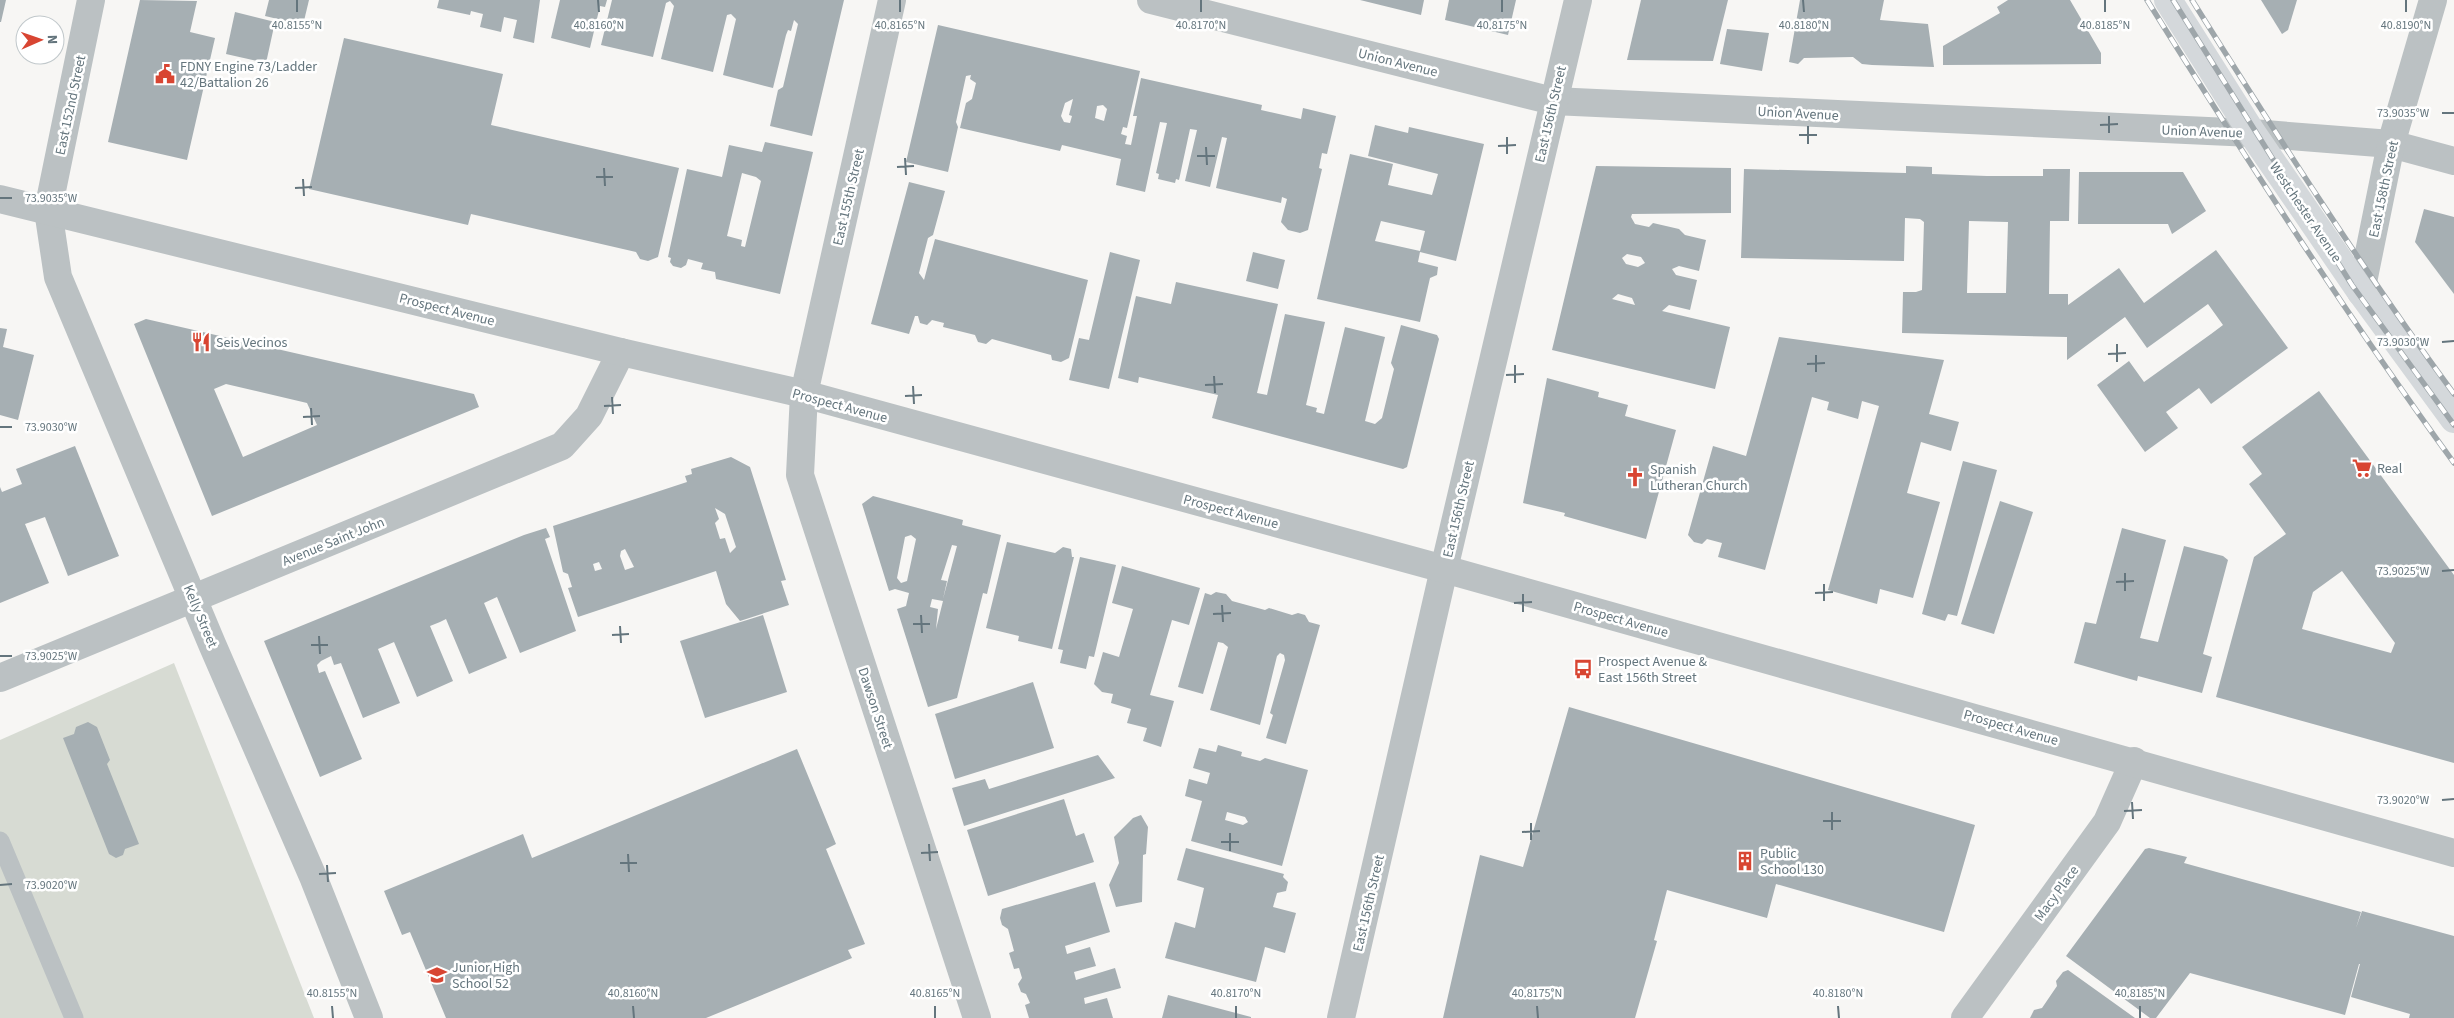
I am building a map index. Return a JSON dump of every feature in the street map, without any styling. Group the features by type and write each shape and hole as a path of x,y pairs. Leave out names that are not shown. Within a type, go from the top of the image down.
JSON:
{"main road":[{"name":"Westchester Avenue","path":"2168,0 2252,133 2361,292 2454,418"}],"street":[{"name":"East 152nd Street","path":"48,210 91,0"},
{"name":"East 155th Street","path":"804,394 892,0"},
{"name":"Union Avenue","path":"1151,0 1553,102 2252,133 2392,144 2454,161"},
{"name":"East 156th Street","path":"1342,1018 1444,569 1578,0"},
{"name":"East 158th Street","path":"2361,292 2392,144 2433,0"},
{"name":"Prospect Avenue","path":"0,199 621,352 804,394 1444,569 2134,761 2454,853"},
{"name":"Kelly Street","path":"48,210 58,277 314,879 369,1018"},
{"name":"Avenue Saint John","path":"0,678 562,446 589,416 621,352"},
{"name":"Dawson Street","path":"804,394 800,475 976,1018"},
{"name":"Macy Place","path":"1965,1018 2107,822 2134,761"}],"lane":[{"path":"0,841 74,1018"}],"shaded area":[{"path":"174,663 314,1018 0,1018 0,740"}],"building":[{"path":"0,0 6,0 1,22 0,22"},
{"path":"140,0 197,1 190,32 215,38 187,160 108,142"},
{"path":"269,0 309,0 303,25 265,16"},
{"path":"439,0 540,0 534,43 513,38 517,20 504,17 501,32 480,27 483,14 471,11 470,15 437,8"},
{"path":"560,0 607,0 605,7 600,6 590,48 551,38"},
{"path":"612,0 844,0 812,136 770,126 778,90 783,87 798,24 794,20 791,31 788,30 786,35 773,88 723,75 736,19 731,14 727,15 713,72 661,59 674,6 670,1 666,3 653,57 601,45"},
{"path":"1360,0 1424,0 1421,15"},
{"path":"1449,0 1516,0 1508,35 1445,20"},
{"path":"1641,0 1728,0 1713,61 1627,60"},
{"path":"1800,0 1884,0 1880,20 1928,24 1934,67 1862,64 1853,57 1804,58 1798,64 1789,62"},
{"path":"2008,0 2070,0 2101,53 2101,64 1943,65 1943,46 2000,13 1997,7"},
{"path":"2261,0 2297,0 2288,30 2282,34"},
{"path":"235,12 275,22 266,63 226,54"},
{"path":"938,25 1140,71 1127,128 1123,127 1121,134 1127,136 1125,144 1131,145 1137,116 1133,116 1141,78 1262,105 1261,110 1301,119 1303,108 1336,116 1327,154 1322,153 1319,168 1322,169 1308,230 1300,233 1288,230 1281,222 1287,199 1282,197 1281,203 1216,188 1227,138 1222,137 1210,187 1185,181 1197,130 1190,129 1179,180 1176,179 1175,183 1158,179 1159,174 1156,173 1167,123 1160,122 1145,192 1116,185 1121,159 1062,145 1060,151 960,128 966,103 972,99 976,83 970,79 971,75 966,76 956,122 958,127 948,172 906,162","holes":["1073,99 1069,115 1072,116 1070,123 1064,122 1061,116 1065,103","1103,105 1107,109 1104,121 1095,118 1097,106"]},
{"path":"1727,29 1769,33 1762,71 1720,64"},
{"path":"344,38 503,74 491,125 679,168 658,257 648,261 640,259 636,252 471,214 468,225 309,189"},
{"path":"1375,125 1408,133 1409,127 1484,144 1456,261 1420,252 1418,262 1438,267 1437,275 1430,278 1420,322 1317,299 1350,154 1393,164 1388,185 1432,195 1438,174 1368,156","holes":["1381,221 1425,231 1420,251 1375,241"]},
{"path":"765,142 813,152 780,294 716,279 715,272 701,269 703,263 688,259 686,265 681,268 673,266 670,262 671,258 668,257 687,169 722,177 729,145 762,152","holes":["742,173 756,177 761,181 745,247 741,246 742,240 727,236"]},
{"path":"1596,166 1731,168 1731,213 1632,214 1631,217 1635,224 1649,227 1653,223 1679,229 1685,235 1706,240 1699,271 1679,266 1672,269 1676,275 1697,280 1690,310 1669,305 1662,311 1730,327 1715,389 1552,350","holes":["1627,254 1641,257 1645,263 1638,267 1626,264 1622,258","1618,294 1632,298 1635,305 1612,299"]},
{"path":"1906,166 1932,167 1932,174 1987,176 2043,176 2043,169 2070,169 2069,221 2050,221 2049,294 2068,294 2068,305 2119,268 2144,303 2216,250 2288,348 2211,404 2199,388 2166,412 2178,428 2145,452 2097,385 2129,361 2144,382 2211,334 2223,325 2208,304 2147,348 2125,317 2067,360 2067,337 1902,333 1903,292 1922,290 1924,222 1920,219 1905,218 1904,261 1741,258 1744,169 1906,173","holes":["1969,221 2008,222 2006,293 1967,293"]},
{"path":"2079,172 2183,172 2206,211 2172,234 2168,224 2078,224"},
{"path":"909,182 945,191 933,235 928,238 919,273 924,280 935,239 1088,280 1069,358 1061,362 1052,360 1051,355 992,339 986,344 978,342 975,335 943,327 944,323 932,320 927,325 920,323 918,316 915,316 909,334 871,324"},
{"path":"2424,209 2454,217 2454,294 2415,242"},
{"path":"1110,252 1140,260 1109,389 1069,380 1079,338 1089,340"},
{"path":"1253,252 1285,260 1278,289 1246,281"},
{"path":"1176,282 1278,304 1257,393 1267,395 1285,314 1325,322 1306,405 1317,408 1316,412 1324,414 1345,327 1385,337 1365,421 1375,424 1382,418 1394,369 1391,363 1401,325 1437,335 1439,339 1407,467 1403,469 1212,418 1218,395 1139,377 1138,383 1118,378 1136,296 1171,304"},
{"path":"146,319 474,394 479,407 212,516 134,324","holes":["226,384 307,403 317,425 243,457 214,389"]},
{"path":"0,328 7,329 3,347 34,355 18,420 0,415"},
{"path":"1779,337 1944,360 1929,414 1959,422 1951,451 1921,442 1907,493 1940,502 1913,598 1880,589 1877,604 1828,590 1879,406 1862,401 1858,419 1827,410 1829,402 1812,397 1765,570 1718,557 1722,543 1707,539 1702,544 1694,542 1688,535 1713,446 1746,456"},
{"path":"1547,378 1599,392 1598,397 1628,405 1625,416 1676,430 1646,539 1564,516 1565,513 1523,503"},
{"path":"2319,391 2454,575 2454,763 2216,697 2254,557 2286,534 2249,484 2262,474 2242,447","holes":["2342,571 2395,643 2391,653 2302,629 2313,592"]},
{"path":"75,446 119,556 68,576 45,517 25,524 49,583 0,603 0,487 2,492 22,484 16,469"},
{"path":"731,457 750,467 786,580 781,581 789,605 740,621 726,604 716,571 578,617 568,588 572,587 568,574 563,572 553,526 687,482 685,476 692,474 691,469","holes":["715,508 725,514 736,547 730,553 725,538 720,539 715,523 719,519","625,549 634,567 625,570 620,556 621,551","599,562 602,569 595,571 593,564"]},
{"path":"1963,461 1997,470 1957,616 1948,614 1945,621 1922,614"},
{"path":"873,496 963,520 962,525 1001,535 987,594 983,593 957,698 928,707 897,609 906,606 909,593 895,589 889,591 862,504","holes":["911,535 916,539 907,581 901,583 897,578 905,537","952,545 957,546 943,599 947,581 941,580","932,599 943,601 936,629 938,609 930,607"]},
{"path":"2000,501 2033,512 1994,634 1961,624"},
{"path":"546,528 550,537 545,539 576,631 520,653 497,597 484,603 507,658 469,674 446,619 430,626 453,681 417,697 394,642 378,649 400,703 363,718 341,663 334,665 331,656 321,661 317,665 319,673 325,671 362,759 320,777 264,641 524,535"},
{"path":"2122,528 2166,540 2140,638 2158,642 2184,546 2223,556 2228,560 2203,654 2212,657 2202,693 2138,676 2137,681 2074,663 2085,622 2096,624"},
{"path":"1007,542 1055,553 1063,547 1071,549 1072,557 1074,557 1052,649 1018,641 1019,636 986,628"},
{"path":"1080,557 1116,565 1094,657 1089,656 1086,669 1060,663 1063,650 1058,649"},
{"path":"1122,566 1200,588 1189,625 1172,620 1150,695 1174,701 1161,747 1143,741 1147,728 1127,723 1131,709 1111,703 1113,694 1102,692 1094,684 1103,652 1119,657 1133,609 1112,603"},
{"path":"1216,592 1226,594 1232,601 1265,610 1269,608 1292,615 1298,613 1305,615 1309,622 1320,625 1286,744 1266,738 1273,715 1270,713 1285,660 1284,655 1280,653 1277,656 1260,725 1210,710 1228,647 1223,643 1218,642 1203,694 1178,687 1205,593 1211,595"},
{"path":"763,615 787,692 705,718 680,641"},
{"path":"1033,682 1054,748 955,779 935,714"},
{"name":"Public School 130","path":"1569,707 1975,825 1944,932 1776,884 1767,918 1667,890 1654,940 1657,941 1635,1018 1443,1018 1480,855 1523,867"},
{"path":"88,722 97,727 110,760 107,764 139,844 125,849 123,855 116,858 109,854 63,738 74,734 76,727"},
{"path":"1218,745 1242,752 1241,756 1260,761 1265,758 1308,770 1282,866 1191,841 1202,801 1185,796 1189,779 1207,784 1210,773 1193,768 1199,748 1216,752","holes":["1227,812 1245,817 1248,822 1243,825 1225,820"]},
{"path":"797,749 836,844 826,849 865,944 848,950 852,958 706,1018 446,1018 410,932 402,935 384,891 523,834 532,858"},
{"path":"1098,755 1115,778 964,826 952,788 985,779 989,789"},
{"path":"1064,799 1076,836 1084,833 1094,862 988,896 967,830"},
{"path":"1141,815 1148,827 1146,854 1143,855 1142,902 1116,907 1109,885 1119,863 1114,837 1133,818"},
{"path":"1186,848 1284,874 1283,877 1288,882 1286,891 1277,893 1273,907 1296,913 1285,953 1265,947 1256,982 1165,958 1175,922 1195,928 1204,888 1177,880"},
{"path":"2149,848 2187,857 2184,863 2361,912 2356,928 2362,911 2454,936 2454,1018 2409,1018 2410,1014 2351,997 2359,964 2345,1015 2190,973 2156,1018 2150,1018 2066,956 2145,849"},
{"path":"1095,882 1110,932 1065,946 1067,954 1090,947 1096,966 1074,972 1076,980 1115,968 1121,988 1084,998 1085,1004 1107,998 1113,1018 1029,1018 1025,1005 1030,1003 1026,994 1021,992 1018,984 1022,978 1019,968 1014,969 1009,953 1014,951 1008,929 1002,925 1000,918 1002,909"},
{"path":"2068,970 2135,1018 2030,1018 2034,1010 2042,1008 2057,986 2056,981 2063,972"},
{"path":"1168,995 1251,1017 1251,1018 1162,1018"}],"railway":[{"path":"2147,0 2296,234 2454,463"},
{"path":"2173,0 2352,285 2454,425"},
{"path":"2192,0 2320,200 2419,346 2454,394"}],"place":[{"name":"FDNY Engine 73/Ladder 42/Battalion 26","path":"165,74"},
{"name":"Seis Vecinos","path":"201,342"},
{"name":"Real","path":"2362,468"},
{"name":"Spanish Lutheran Church","path":"1635,477"},
{"name":"Prospect Avenue & East 156th Street","path":"1583,669"},
{"name":"Public School 130","path":"1745,861"},
{"name":"Junior High School 52","path":"437,975"}]}
